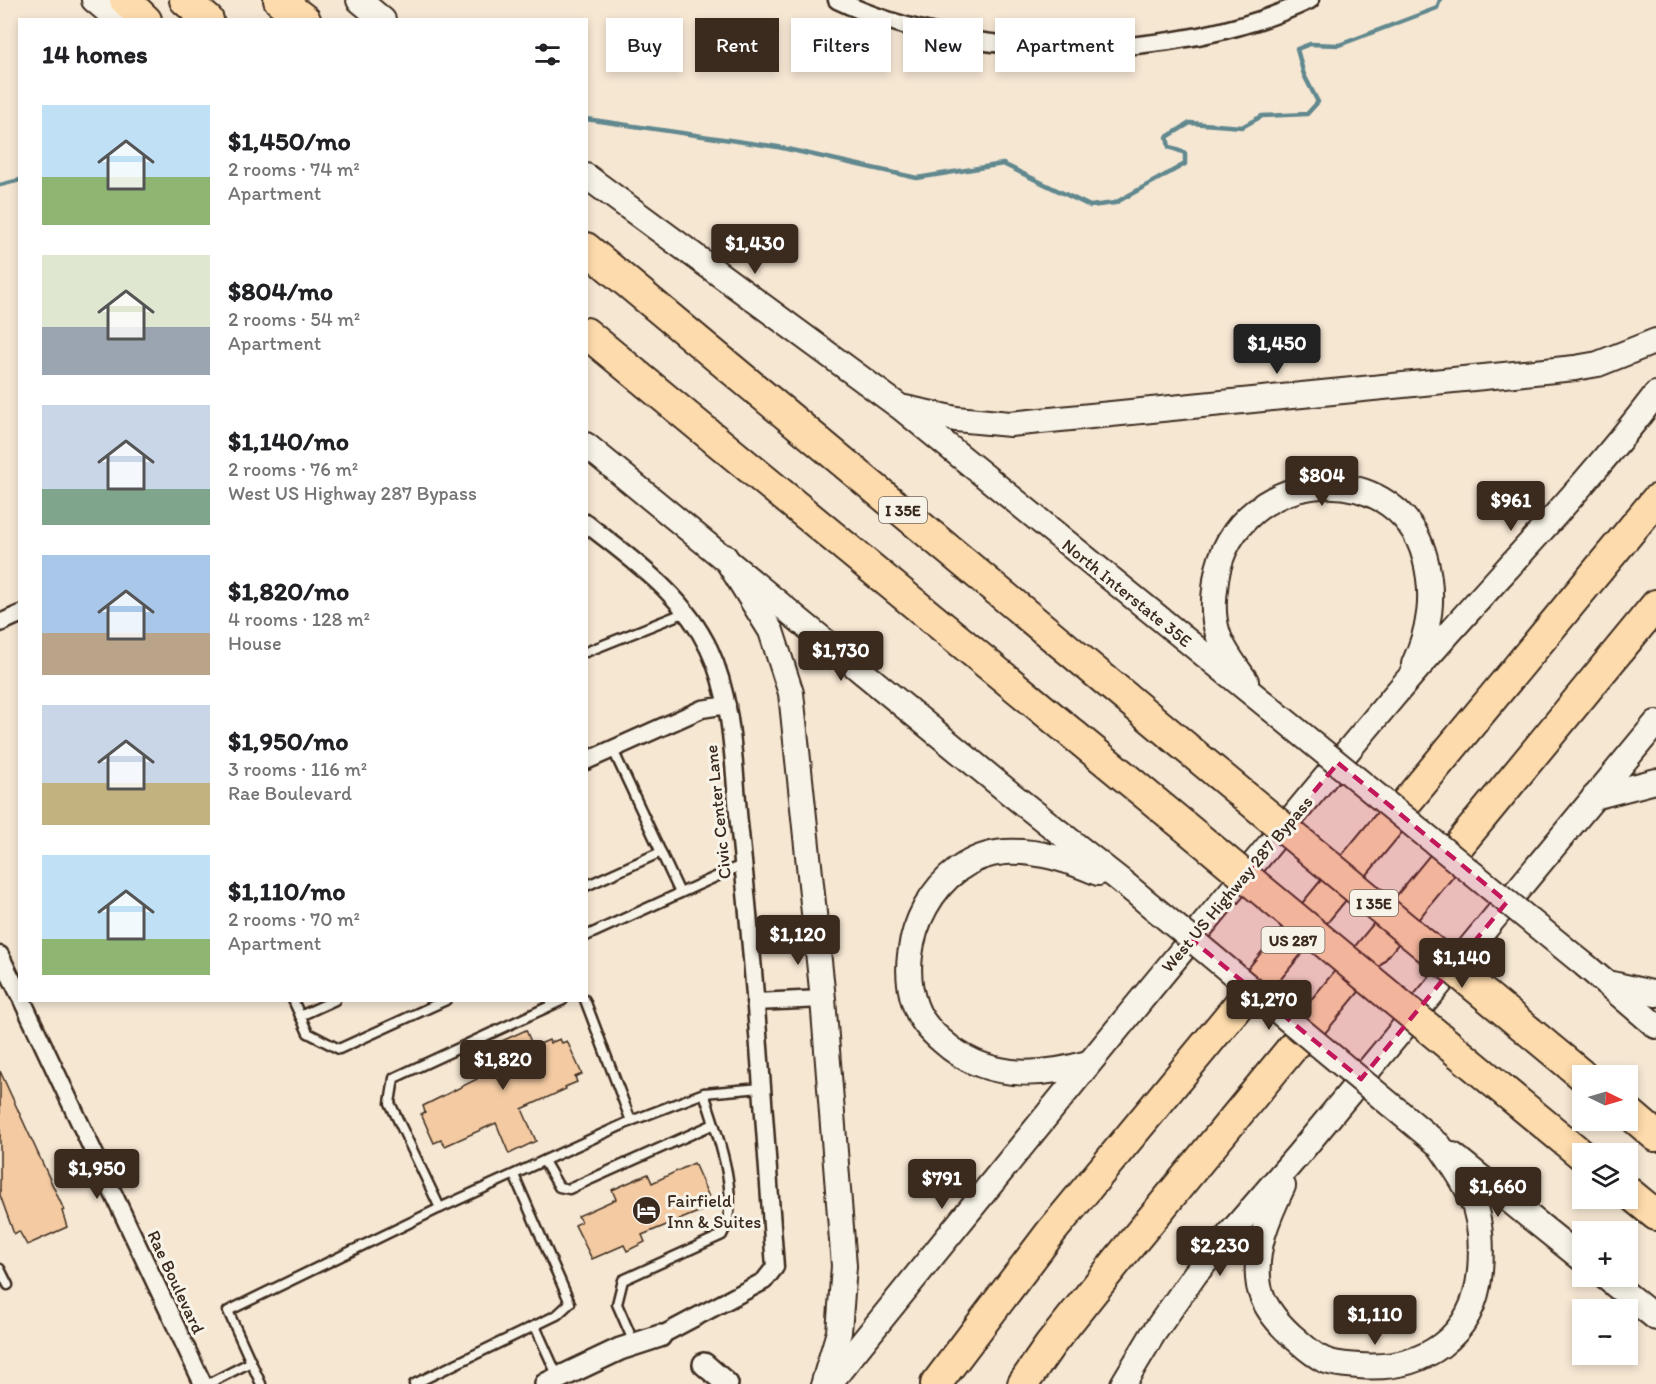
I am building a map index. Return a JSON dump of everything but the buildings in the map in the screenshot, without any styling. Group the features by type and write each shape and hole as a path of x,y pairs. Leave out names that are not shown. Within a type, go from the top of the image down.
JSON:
{"highway":[{"path":"125,0 144,18"},
{"path":"185,0 206,18"},
{"path":"279,0 302,18"},
{"name":"I 35E","path":"588,250 1572,1067"},
{"path":"588,335 1572,1147"},
{"name":"US 287","path":"936,1384 1051,1232 1656,500"},
{"path":"1023,1384 1050,1345 1117,1261 1656,605"},
{"path":"1638,1121 1656,1136"},
{"path":"1638,1200 1656,1215"}],"main road":[{"path":"94,0 116,18"},
{"path":"359,0 381,18"},
{"name":"North Interstate 35E","path":"588,177 900,407 1606,982 1656,1026"},
{"path":"900,407 956,419 1010,424 1575,368 1598,364 1656,341"},
{"name":"West US Highway 287 Bypass","path":"830,1384 1088,1063 1395,694 1584,482 1656,394"},
{"path":"588,447 1572,1251"},
{"path":"1264,703 1218,633 1213,606 1220,555 1229,539 1254,510 1287,491 1311,486 1347,488 1384,501 1407,521 1420,543 1428,571 1430,614 1420,650 1395,694"},
{"path":"725,557 771,631 790,693 823,999 844,1266 839,1332 823,1384"},
{"path":"1123,1384 1180,1293 1298,1155 1656,723"},
{"path":"1594,797 1656,781"},
{"path":"1088,1063 1052,1072 1007,1072 977,1064 951,1049 931,1032 915,1005 911,974 915,931 928,902 949,878 973,862 1002,852 1064,859 1125,884"},
{"path":"1606,982 1656,994"},
{"path":"1298,1155 1268,1217 1262,1238 1258,1275 1262,1296 1282,1326 1312,1353 1325,1361 1341,1365 1392,1366 1416,1360 1441,1346 1456,1334 1464,1325 1479,1286 1482,1255 1479,1228 1471,1196 1439,1144"},
{"path":"1618,1287 1656,1318"}],"street":[{"path":"837,0 858,10 926,31 1004,45 1092,48 1153,44 1256,24 1308,1"},
{"name":"Civic Center Lane","path":"588,525 658,580 686,612 708,648 720,677 727,705 744,864 775,1267 764,1281 660,1336"},
{"path":"0,623 18,615"},
{"path":"588,760 702,709 727,705"},
{"path":"0,955 18,992"},
{"path":"754,1002 823,999"},
{"name":"Rae Boulevard","path":"23,1002 203,1384"},
{"path":"552,1381 634,1344 660,1336"},
{"path":"704,1364 727,1384"}],"lane":[{"path":"588,651 686,612"},
{"path":"613,750 680,893"},
{"path":"588,885 661,852"},
{"path":"588,935 744,864"},
{"path":"294,1002 308,1034 339,1049 442,1002"},
{"path":"300,1016 331,1002"},
{"path":"440,1208 390,1102 394,1078 559,1002"},
{"path":"586,1002 631,1121"},
{"path":"261,1384 228,1311 440,1208 631,1121 704,1093 761,1088"},
{"path":"634,1344 617,1304 623,1280 722,1235 730,1221 724,1158 704,1093"},
{"path":"544,1161 559,1187 569,1189 714,1124"},
{"path":"414,1384 557,1315 570,1303 514,1175"},
{"path":"0,1269 8,1285"},
{"path":"535,1326 552,1381"},
{"path":"208,1384 251,1362"}],"highlighted area":[{"path":"1338,763 1507,902 1361,1079 1191,939"}],"waterway":[{"path":"588,119 778,147 917,178 1003,164 1090,206 1115,203 1185,164 1185,153 1169,147 1167,137 1190,123 1242,127 1262,116 1307,114 1318,102 1304,75 1297,49 1310,44 1339,45 1437,8 1440,0"},
{"path":"0,185 18,180"}],"place":[{"name":"Fairfield Inn & Suites","path":"646,1211"}]}
